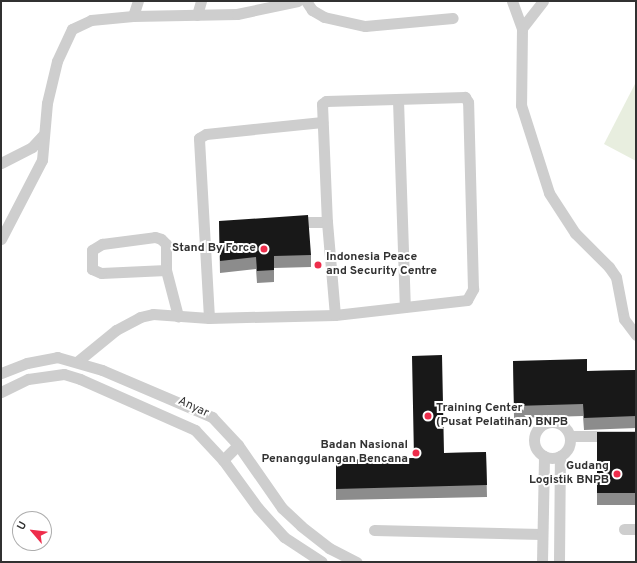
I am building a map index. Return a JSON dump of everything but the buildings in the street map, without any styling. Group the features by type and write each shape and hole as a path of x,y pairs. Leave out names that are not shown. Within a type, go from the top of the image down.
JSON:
{"street":[{"path":"133,16 138,1"},
{"path":"197,15 201,1"},
{"path":"1,238 42,160 45,145 43,135 47,103 57,61 72,29 82,23 133,16 237,14 298,1"},
{"path":"306,1 312,10 324,18 365,26 453,18"},
{"path":"512,1 522,28 521,105 550,193 574,233 609,267 616,277 624,319 636,335"},
{"path":"522,28 542,1"},
{"path":"78,361 116,330 140,317 153,314 209,318 335,315 467,300 472,295 468,102 460,95 398,100 326,100 321,108 327,222 335,315"},
{"path":"398,100 406,307"},
{"path":"209,318 209,223 199,138 206,134 322,122"},
{"path":"1,163 32,147 43,135"},
{"path":"282,222 327,222"},
{"path":"166,270 101,273 92,269 92,250 102,244 155,237 166,244 166,270 178,316"},
{"path":"56,374 57,357"},
{"name":"Anyar","path":"1,373 27,363 57,357 78,361 212,416 238,445 282,508 301,526 329,548 357,562"},
{"name":"Anyar","path":"1,392 28,380 56,374 80,379 195,430 223,460 258,508 284,537 322,562"},
{"path":"542,562 544,456 537,448 534,439 538,429 546,422 561,424 570,436 570,444 560,456 559,562"},
{"path":"570,436 636,436"},
{"path":"223,460 238,445"},
{"path":"544,456 560,456"},
{"path":"624,529 636,529"},
{"path":"374,530 542,534"}],"green space":[{"path":"636,82 636,161 604,144"}],"place":[{"name":"Stand By Force","path":"264,249"},
{"name":"Indonesia Peace and Security Centre","path":"318,265"},
{"name":"Training Center (Pusat Pelatihan) BNPB","path":"428,416"},
{"name":"Badan Nasional Penanggulangan Bencana","path":"416,453"},
{"name":"Gudang Logistik BNPB","path":"617,474"}]}
